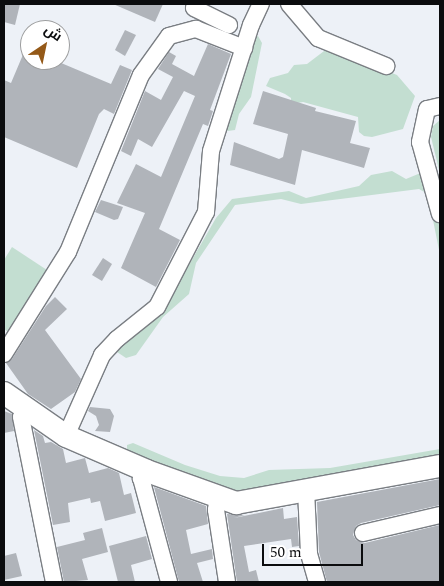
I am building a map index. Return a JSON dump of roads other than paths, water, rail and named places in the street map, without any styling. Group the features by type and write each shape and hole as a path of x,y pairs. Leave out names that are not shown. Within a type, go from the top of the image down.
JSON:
{"street":[{"path":"66,436 102,355 117,339 157,307 206,212 211,151 244,48 261,4"},
{"path":"290,4 318,38 386,66"},
{"path":"192,5 229,25"},
{"path":"6,344 68,252 141,75 169,36 196,28 244,48"},
{"path":"440,106 427,109 420,142 440,214"},
{"path":"4,393 66,436 144,470 236,503 440,466"},
{"path":"26,408 21,417 54,582"},
{"path":"144,470 141,478 169,582"},
{"path":"306,490 309,554 318,582"},
{"path":"218,497 216,510 227,582"},
{"path":"363,533 440,515"}]}
